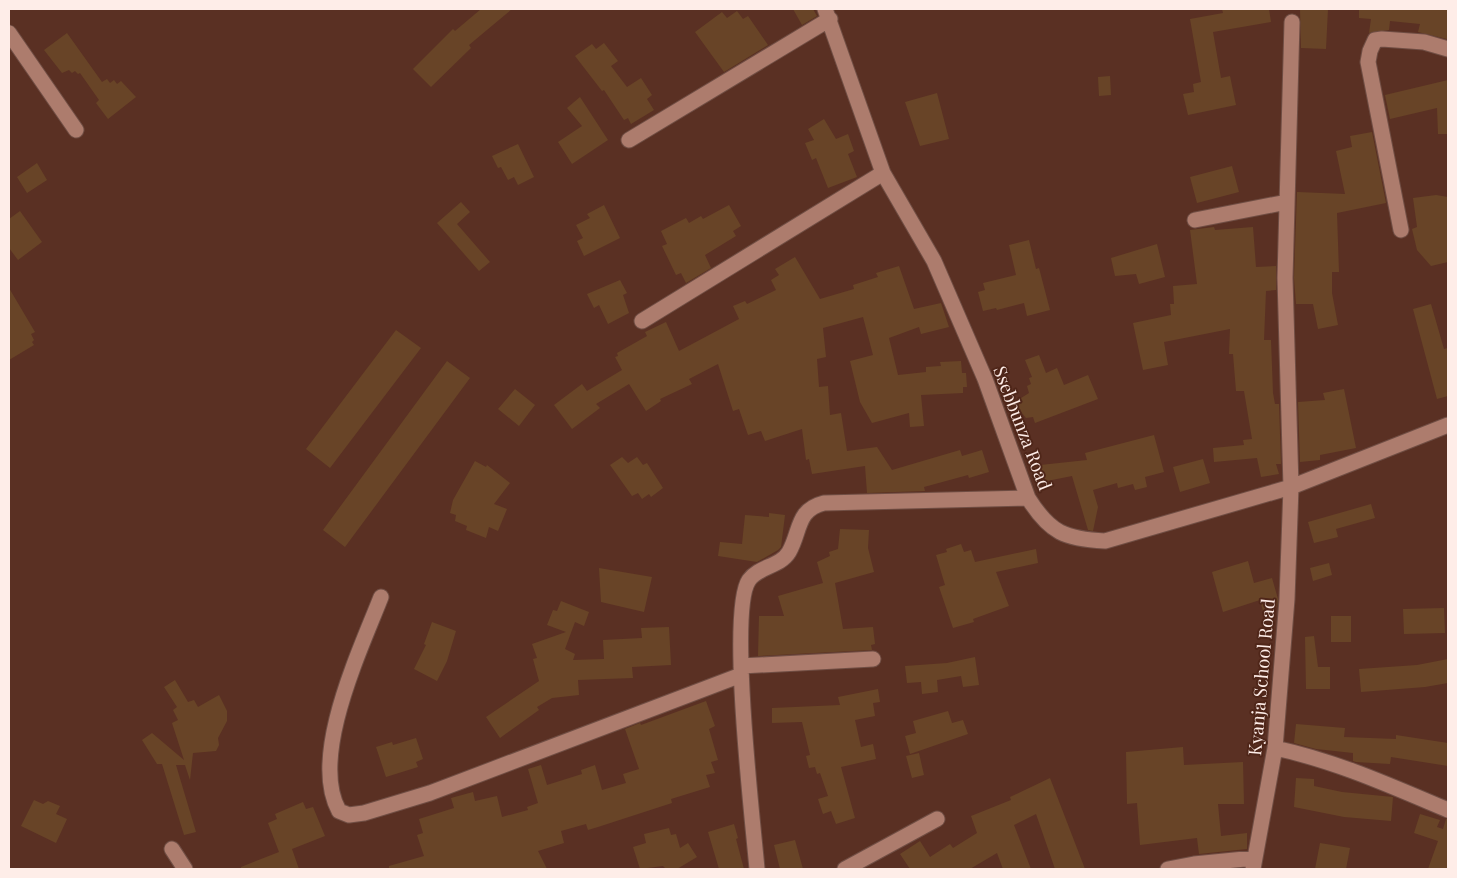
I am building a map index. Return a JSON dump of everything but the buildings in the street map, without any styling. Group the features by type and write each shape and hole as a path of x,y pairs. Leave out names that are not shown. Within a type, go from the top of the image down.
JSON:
{"street":[{"path":"629,140 828,14"},
{"name":"Ssebbunza Road","path":"828,14 883,173 934,261 985,379 1028,498 1037,512 1052,528 1076,540 1105,541 1291,487 1448,425"},
{"name":"Kyanja School Road","path":"1254,864 1275,748 1287,598 1291,487 1285,278 1292,22"},
{"path":"9,33 76,130"},
{"path":"1401,230 1368,62 1370,51 1375,40 1382,39 1424,42 1448,49"},
{"path":"642,321 883,173"},
{"path":"1195,220 1287,202"},
{"path":"757,869 741,671 742,596 749,580 780,561 789,552 807,510 814,505 824,502 1028,498"},
{"path":"381,597 339,707 330,773 331,794 339,811 349,815 364,813 430,792 741,671 874,659"},
{"path":"1275,748 1312,756 1361,773 1448,810"},
{"path":"845,869 937,820"},
{"path":"172,849 185,869"},
{"path":"1168,869 1194,864 1254,864"}]}
